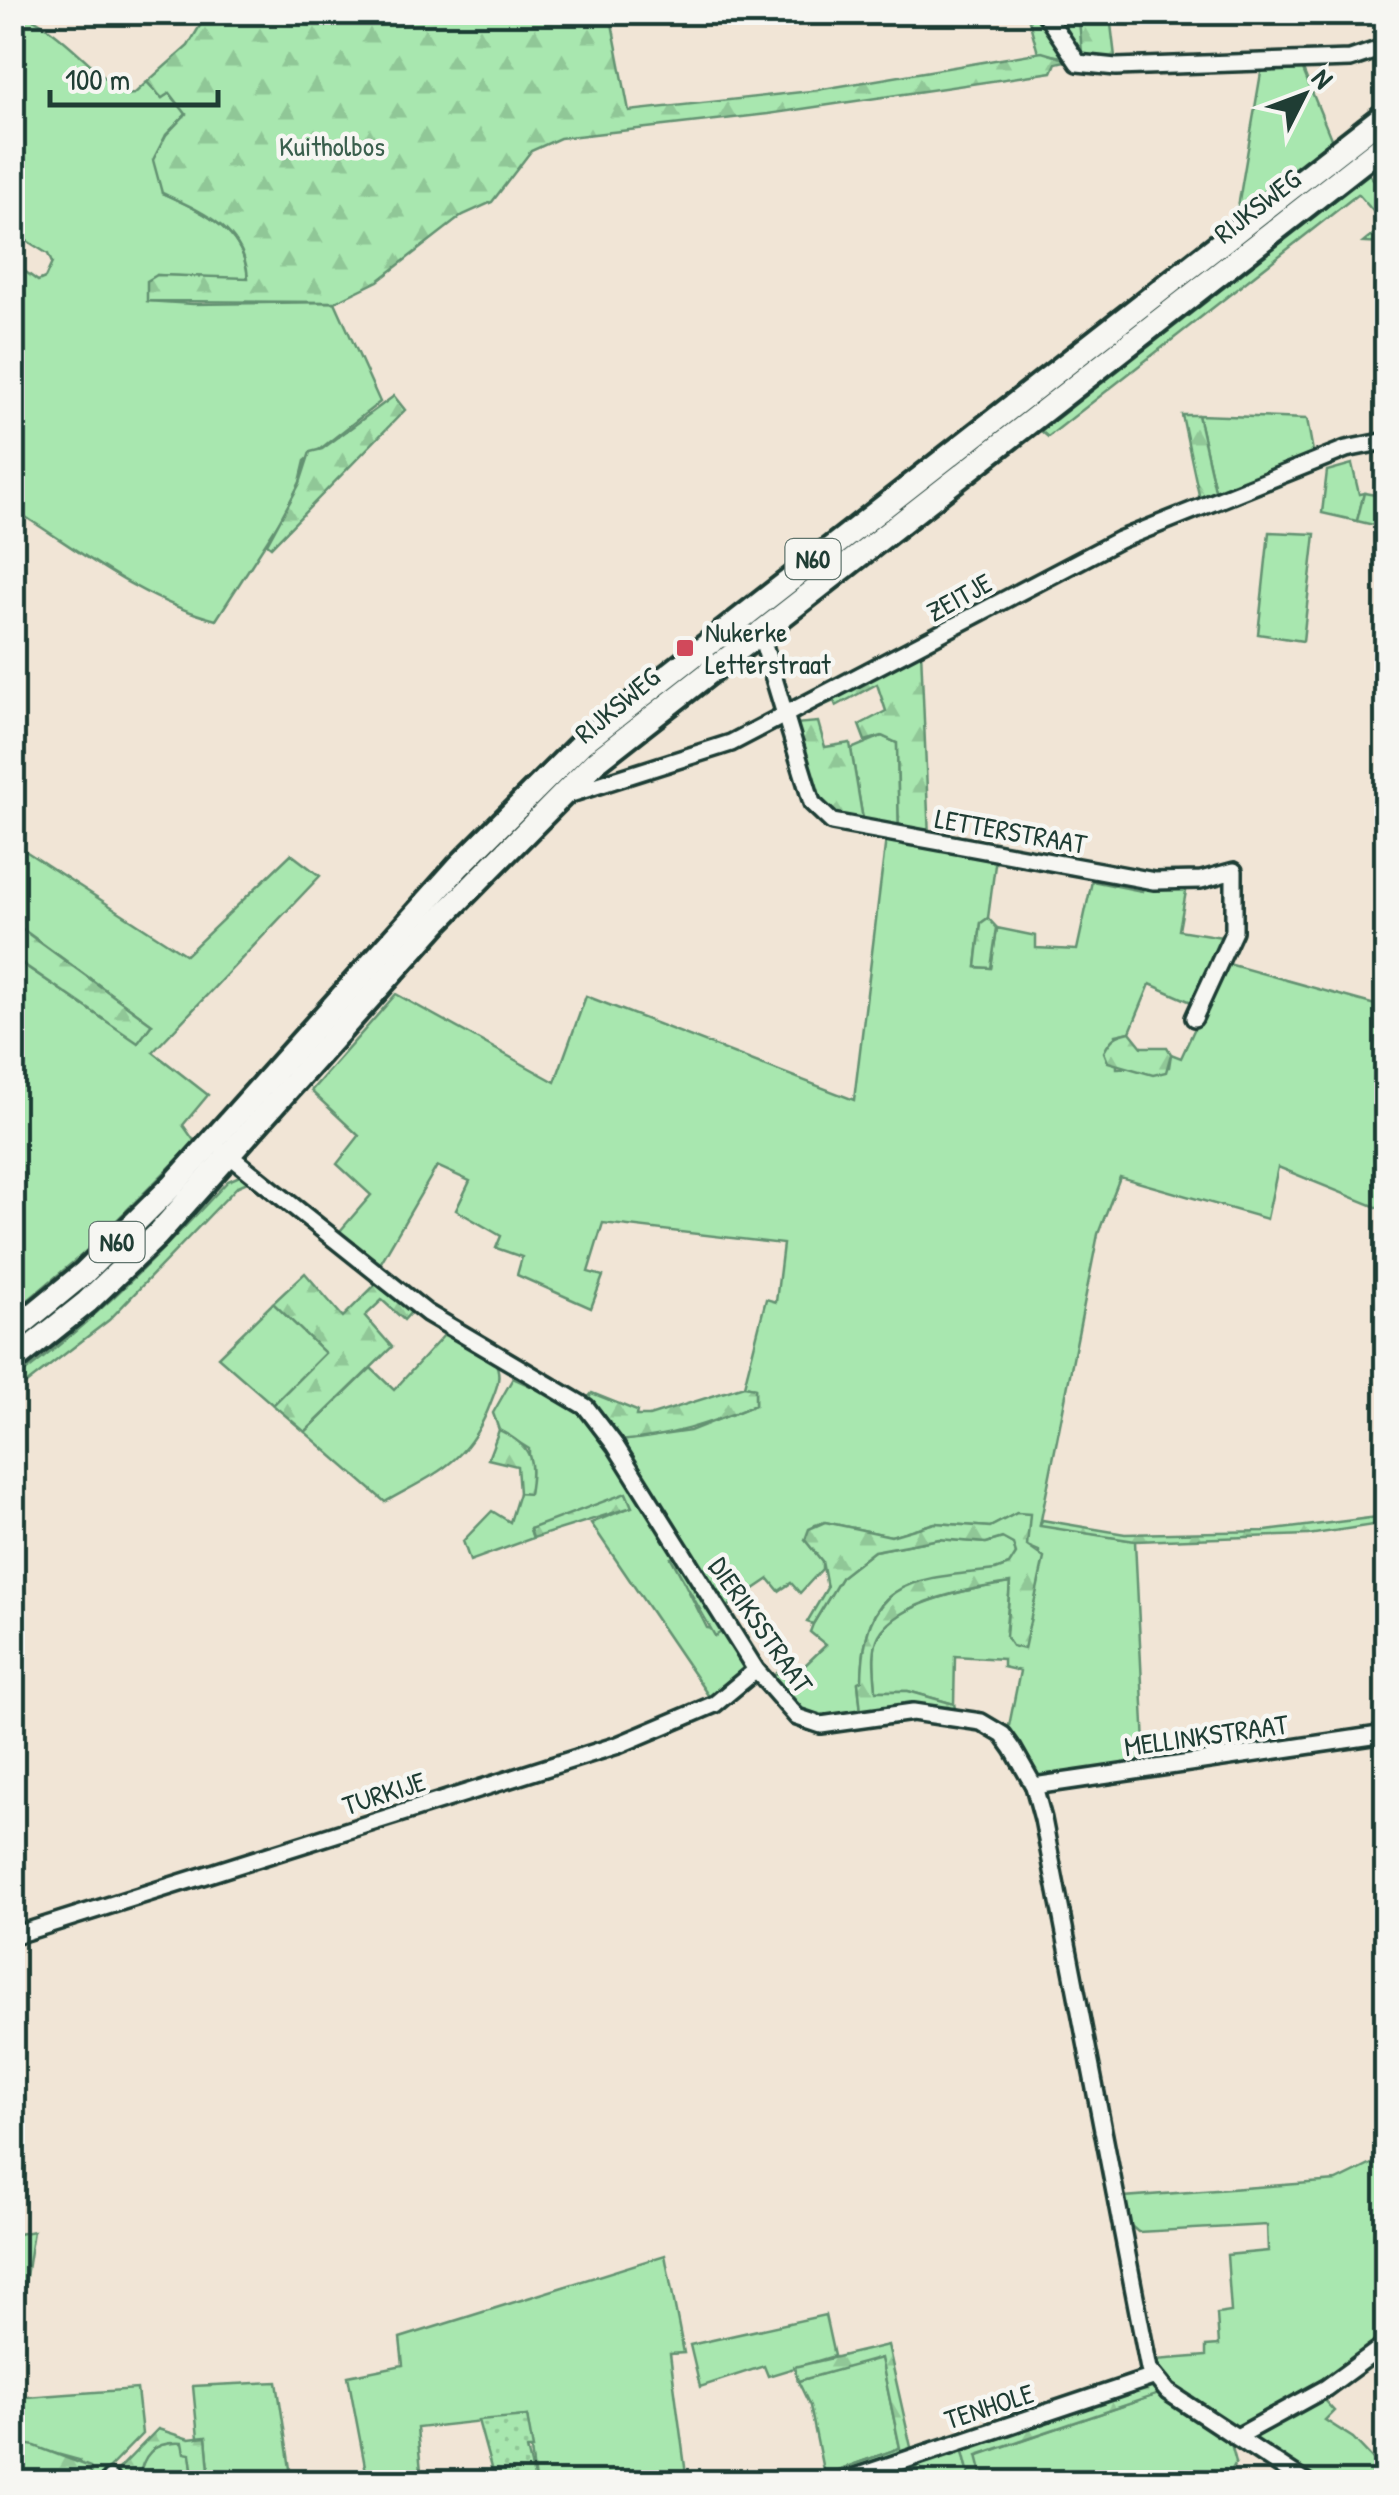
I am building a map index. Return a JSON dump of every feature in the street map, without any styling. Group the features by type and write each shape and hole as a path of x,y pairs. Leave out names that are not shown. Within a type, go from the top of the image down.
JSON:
{"highway":[{"name":"RIJKSWEG","path":"12,1362 126,1266 470,854 582,743 1386,114"},
{"name":"RIJKSWEG","path":"12,1332 222,1150 556,798 646,718 1386,143"}],"street":[{"path":"1044,12 1078,63 1116,68 1350,59 1386,47"},
{"name":"ZEITJE","path":"556,798 731,744 1119,540 1308,463 1364,444 1386,441"},
{"name":"LETTERSTRAAT","path":"760,629 812,803 826,818 844,826 1154,882 1201,880 1234,871 1234,931 1194,1018"},
{"name":"DIERIKSSTRAAT","path":"222,1150 426,1313 586,1407 615,1444 756,1670 788,1710 813,1725 912,1712 955,1716 993,1727 1014,1749 1034,1786 1154,2377"},
{"name":"TURKIJE","path":"12,1936 618,1745 714,1704 756,1670"},
{"name":"MELLINKSTRAAT","path":"1034,1786 1386,1734"},
{"path":"1237,2437 1326,2388 1386,2344"},
{"path":"1154,2377 1168,2392 1305,2482"},
{"name":"TENHOLE","path":"840,2482 1154,2377"}],"green space":[{"name":"Kuitholbos","path":"208,12 610,13 629,111 811,91 1042,52 1069,60 1056,63 1052,72 768,114 560,138 531,151 492,202 463,215 378,281 335,302 147,301 147,281 157,275 248,278 239,247 219,224 162,193 153,160 166,135 186,114 170,93 162,98 147,82 188,46"},
{"path":"1109,12 1110,16 1079,20 1084,58 1076,53 1050,15"},
{"path":"13,13 55,33 124,95 134,94 147,82 162,98 169,93 187,114 166,135 162,193 206,215 230,235 239,247 248,279 157,275 148,301 335,302 380,402 305,461 300,482 283,516 216,620 136,587 13,509 12,262 38,281 45,278 52,263 48,254 13,232"},
{"path":"1027,13 1040,13 1069,58 1038,53"},
{"path":"1110,16 1116,65 1082,53 1079,19"},
{"path":"1301,65 1332,141 1237,213 1262,67"},
{"path":"1383,173 1386,244 1363,243 1385,225 1358,194 1048,437 1041,431 1369,174 1374,180"},
{"path":"394,396 405,410 271,547 267,544 300,483 310,452 322,449"},
{"path":"1182,415 1198,415 1216,495 1200,500"},
{"path":"1198,415 1307,419 1314,457 1216,495"},
{"path":"1352,464 1359,494 1364,493 1357,521 1322,513 1327,471"},
{"path":"1385,487 1386,528 1357,521 1364,493 1381,496"},
{"path":"1269,532 1315,534 1303,641 1258,634"},
{"path":"921,650 929,838 899,833 897,743 882,736 865,741 859,725 886,711 877,684 836,706 834,701 797,717 796,714"},
{"path":"818,722 825,747 850,743 864,826 830,812 812,790 793,724"},
{"path":"882,736 897,743 899,833 864,826 851,749"},
{"path":"886,838 996,857 988,918 981,923 976,967 991,968 997,928 1036,936 1036,948 1077,950 1092,881 1142,891 1144,884 1187,886 1179,930 1228,938 1198,1005 1150,984 1130,1032 1116,1035 1117,1068 1169,1067 1171,1054 1181,1058 1225,963 1386,1008 1386,1211 1278,1167 1267,1219 1120,1177 1098,1234 1040,1525 1135,1541 1146,1766 1039,1779 1008,1731 1020,1671 1003,1667 1003,1659 955,1656 954,1704 908,1691 876,1691 874,1663 879,1636 889,1624 920,1605 1010,1583 1006,1628 1014,1619 1032,1593 1039,1563 1039,1551 1027,1546 1017,1513 990,1527 935,1523 891,1536 825,1522 815,1525 805,1540 822,1561 822,1569 800,1593 791,1583 779,1591 769,1579 723,1610 619,1441 690,1431 755,1405 755,1388 744,1386 766,1299 776,1302 783,1244 603,1223 588,1272 603,1276 591,1308 517,1275 522,1257 496,1248 501,1236 456,1210 470,1181 437,1166 376,1271 334,1238 371,1195 337,1164 359,1136 311,1091 396,994 555,1082 586,996 854,1100"},
{"path":"13,843 186,955 291,854 320,876 153,1052 208,1095 183,1125 195,1142 84,1253 15,1311 12,957 138,1042 152,1024 13,922"},
{"path":"988,918 997,928 991,968 976,967 981,923"},
{"path":"12,922 152,1024 138,1043 13,957"},
{"path":"1130,1032 1142,1047 1167,1047 1171,1054 1166,1072 1153,1075 1108,1062 1104,1052 1109,1043"},
{"path":"242,1175 250,1181 238,1186 109,1320 13,1394 13,1381 98,1311 228,1181"},
{"path":"305,1273 343,1317 376,1284 412,1311 404,1320 382,1300 365,1316 392,1347 305,1432 273,1405 325,1353 273,1303"},
{"path":"273,1303 326,1353 273,1405 218,1357"},
{"path":"445,1334 496,1364 495,1392 473,1439 462,1452 436,1473 385,1502 305,1432 371,1368 394,1390"},
{"path":"513,1378 577,1407 595,1425 676,1555 672,1558 707,1628 723,1631 746,1670 712,1701 591,1523 631,1507 530,1529 533,1538 470,1561 463,1541 492,1511 510,1522 519,1493 529,1493 529,1449 499,1430 493,1413"},
{"path":"744,1386 755,1388 755,1405 688,1429 619,1441 586,1400 592,1393 637,1411 636,1416 649,1416"},
{"path":"499,1430 529,1455 529,1494 519,1493 517,1466 488,1459"},
{"path":"626,1493 632,1507 533,1538 530,1529"},
{"path":"1017,1513 1030,1514 1027,1546 1044,1558 1024,1649 1012,1646 1006,1637 1010,1583 958,1592 920,1604 889,1623 879,1635 874,1655 876,1691 908,1691 954,1704 956,1712 861,1712 858,1682 862,1680 865,1647 872,1621 883,1603 916,1582 996,1570 1009,1565 1016,1554 1013,1544 1002,1538 986,1543 939,1539 874,1551 842,1576 813,1624 807,1622 827,1588 822,1561 805,1540 809,1529 825,1522 891,1536 935,1523 990,1527"},
{"path":"1386,1516 1386,1523 1308,1535 1135,1541 1040,1526 1042,1520 1125,1534 1266,1531"},
{"path":"1003,1538 1013,1544 1016,1554 1010,1565 906,1587 888,1597 875,1614 866,1641 862,1681 858,1683 861,1712 829,1718 809,1715 769,1679 791,1663 800,1670 826,1645 810,1632 813,1624 842,1576 874,1551 939,1539 986,1543"},
{"path":"676,1556 723,1631 715,1636 671,1558"},
{"path":"1386,2157 1386,2341 1334,2380 1239,2431 1162,2382 1154,2360 1206,2356 1206,2346 1219,2345 1217,2314 1231,2312 1227,2255 1268,2251 1267,2225 1138,2232 1130,2225 1124,2197 1337,2181"},
{"path":"33,2231 13,2361 13,2235"},
{"path":"665,2255 684,2353 670,2354 687,2482 535,2482 527,2416 417,2428 422,2482 368,2482 348,2376 403,2365 400,2338"},
{"path":"825,2315 834,2356 768,2376 764,2366 700,2387 690,2345"},
{"path":"888,2345 913,2456 824,2482 824,2475 900,2448 881,2358 798,2381 794,2367"},
{"path":"881,2357 900,2448 824,2475 810,2406 798,2381"},
{"path":"277,2382 292,2482 210,2482 206,2438 198,2438 193,2386"},
{"path":"1153,2382 1156,2395 977,2455 984,2482 971,2482 962,2447"},
{"path":"1157,2388 1230,2440 1236,2462 1225,2482 984,2482 976,2456 1155,2395"},
{"path":"137,2389 142,2434 106,2471 104,2482 92,2482 79,2460 13,2442 12,2398"},
{"path":"1322,2398 1334,2411 1325,2420 1353,2438 1375,2461 1386,2453 1386,2482 1311,2482 1250,2440"},
{"path":"527,2416 533,2449 527,2449 535,2482 475,2482 494,2479 478,2420"},
{"path":"158,2429 189,2439 206,2437 210,2482 194,2482 190,2454 184,2453 182,2443 172,2443 156,2447 146,2457 138,2482 119,2482 117,2471"},
{"path":"13,2442 90,2467 92,2482 13,2482"},
{"path":"183,2443 190,2453 194,2482 138,2482 142,2464 151,2451 164,2444"},
{"path":"962,2447 971,2482 854,2482"}],"place":[{"name":"Nukerke Letterstraat","path":"685,648"}]}
